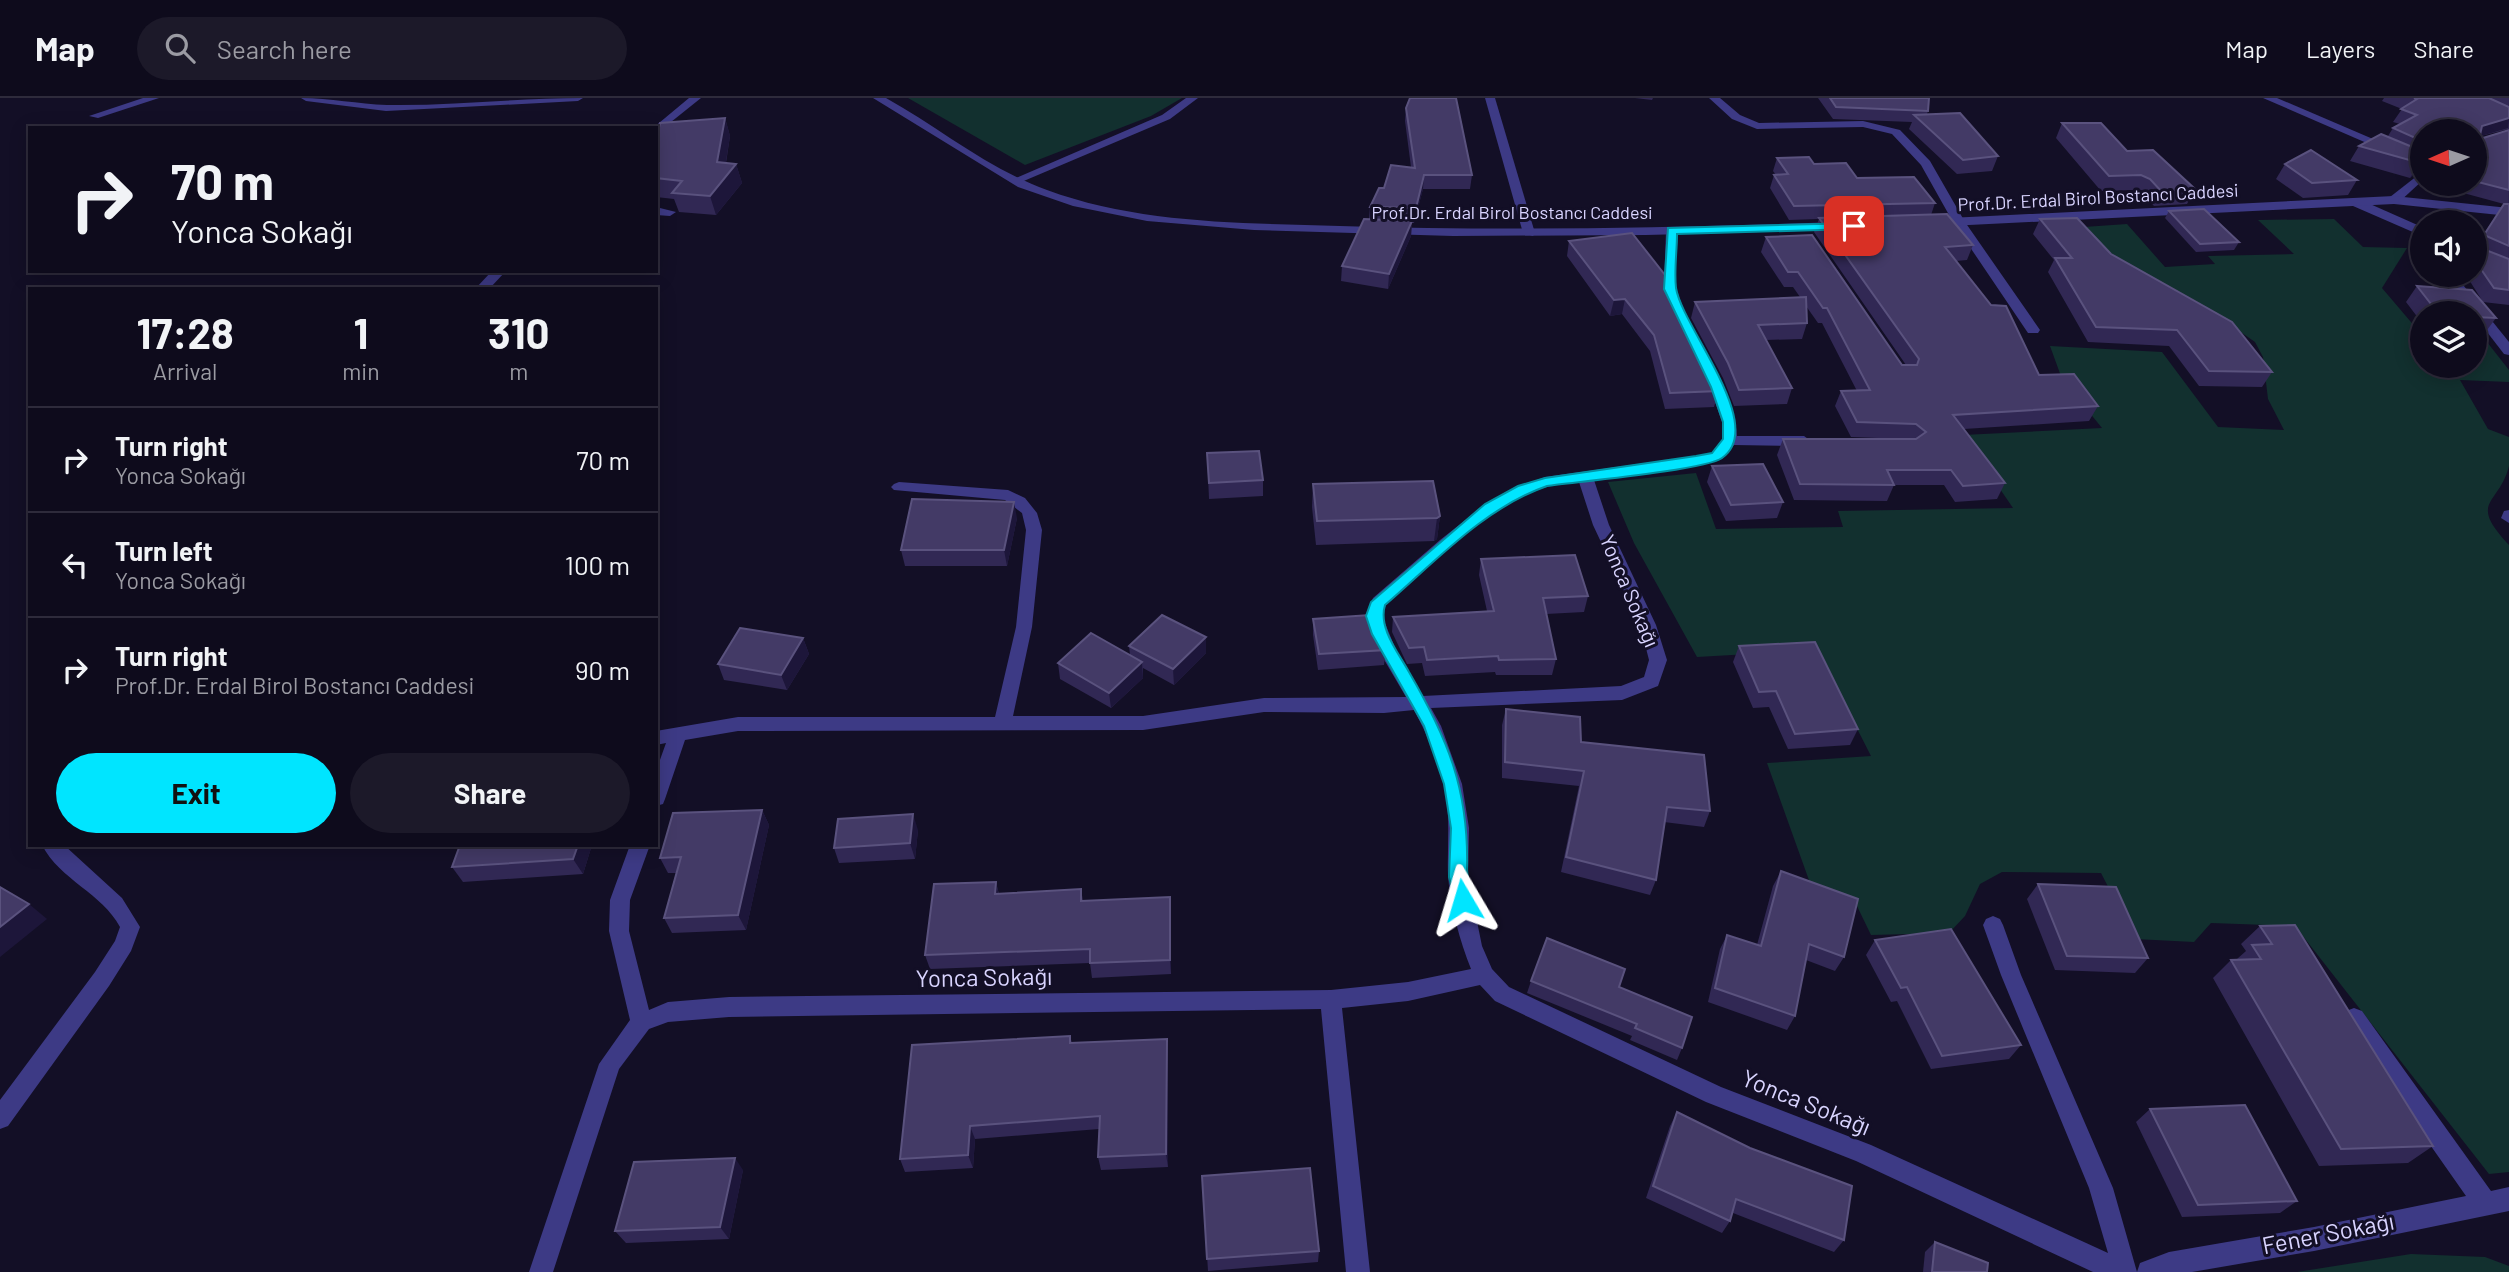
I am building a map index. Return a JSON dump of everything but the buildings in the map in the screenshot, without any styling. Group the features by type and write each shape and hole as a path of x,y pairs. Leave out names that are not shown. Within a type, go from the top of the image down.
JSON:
{"street":[{"path":"94,116 154,98"},
{"path":"306,98 355,105 414,107 578,98"},
{"path":"658,129 696,98"},
{"name":"Prof.Dr. Erdal Birol Bostancı Caddesi","path":"878,98 1015,181 1040,192 1100,209 1188,222 1529,233 1806,233 1854,226"},
{"path":"1015,181 1166,117 1193,98"},
{"path":"1490,98 1529,233"},
{"path":"1714,98 1745,122 1757,126 1863,124 1896,132 1926,163 1959,222 2033,330"},
{"path":"2267,98 2410,159"},
{"path":"2394,200 2410,186"},
{"name":"Prof.Dr. Erdal Birol Bostancı Caddesi","path":"1920,223 2394,200 2509,212"},
{"path":"2357,203 2410,227"},
{"path":"658,211 670,212"},
{"path":"2065,216 2079,233"},
{"path":"1672,231 1670,289 1717,387 1729,422 1730,440 1822,442"},
{"path":"483,287 498,273"},
{"path":"2458,287 2509,351"},
{"name":"Yonca Sokağı","path":"1730,440 1717,456 1545,482 1490,507 1379,602 1374,616 1380,634 1432,726 1452,784 1460,828 1458,877 1472,946 1484,975 1502,994 1605,1045 1714,1094 1863,1153 2093,1258 2115,1272"},
{"name":"Yonca Sokağı","path":"658,738 738,724 1143,723 1264,705 1384,706 1622,693 1652,681 1658,660 1648,625 1601,525 1585,477"},
{"path":"899,487 1008,495 1022,502 1032,514 1034,530 1024,627 1003,723"},
{"path":"658,793 678,734"},
{"path":"0,1118 102,979 124,945 130,926 124,912 82,877 54,847"},
{"path":"541,1272 610,1064 641,1021 625,965 619,931 621,900 639,847"},
{"path":"1993,925 2011,975 2101,1188 2126,1272"},
{"name":"Yonca Sokağı","path":"641,1021 668,1012 729,1007 1331,999 1400,995 1437,989 1484,975"},
{"path":"1331,999 1358,1272"},
{"path":"2354,1018 2497,1202"},
{"name":"Fener Sokağı","path":"2149,1272 2169,1264 2314,1239 2497,1202"}],"green space":[{"path":"908,98 1182,98 1151,116 1025,165"},
{"path":"2334,219 2363,247 2407,248 2382,288 2410,321 2410,378 2487,378 2487,342 2509,370 2509,382 2460,380 2488,429 2509,437 2509,466 2488,511 2490,519 2509,545 2509,1172 2489,1174 2295,926 2211,923 2194,942 2135,939 2101,873 2002,872 1980,884 1965,916 1949,933 1871,935 1856,904 1810,883 1767,763 1871,756 1817,650 1697,657 1634,543 1608,482 1696,473 1716,529 1843,527 1838,511 2013,508 1963,435 2102,428 2062,379 2050,346 2162,352 2218,427 2284,430 2268,399 2263,357 2255,342 2199,303 2116,258 2084,227 2127,224 2165,267 2215,264 2208,256 2294,254 2258,220"},
{"path":"2411,1254 2485,1257 2509,1266 2509,1272 2297,1272"}],"route":[{"path":"1463,900 1458,877 1460,828 1452,784 1432,726 1380,634 1374,616 1379,602 1490,507 1523,490 1545,482 1717,456 1730,440 1729,422 1717,387 1670,289 1672,231 1854,226"}]}
